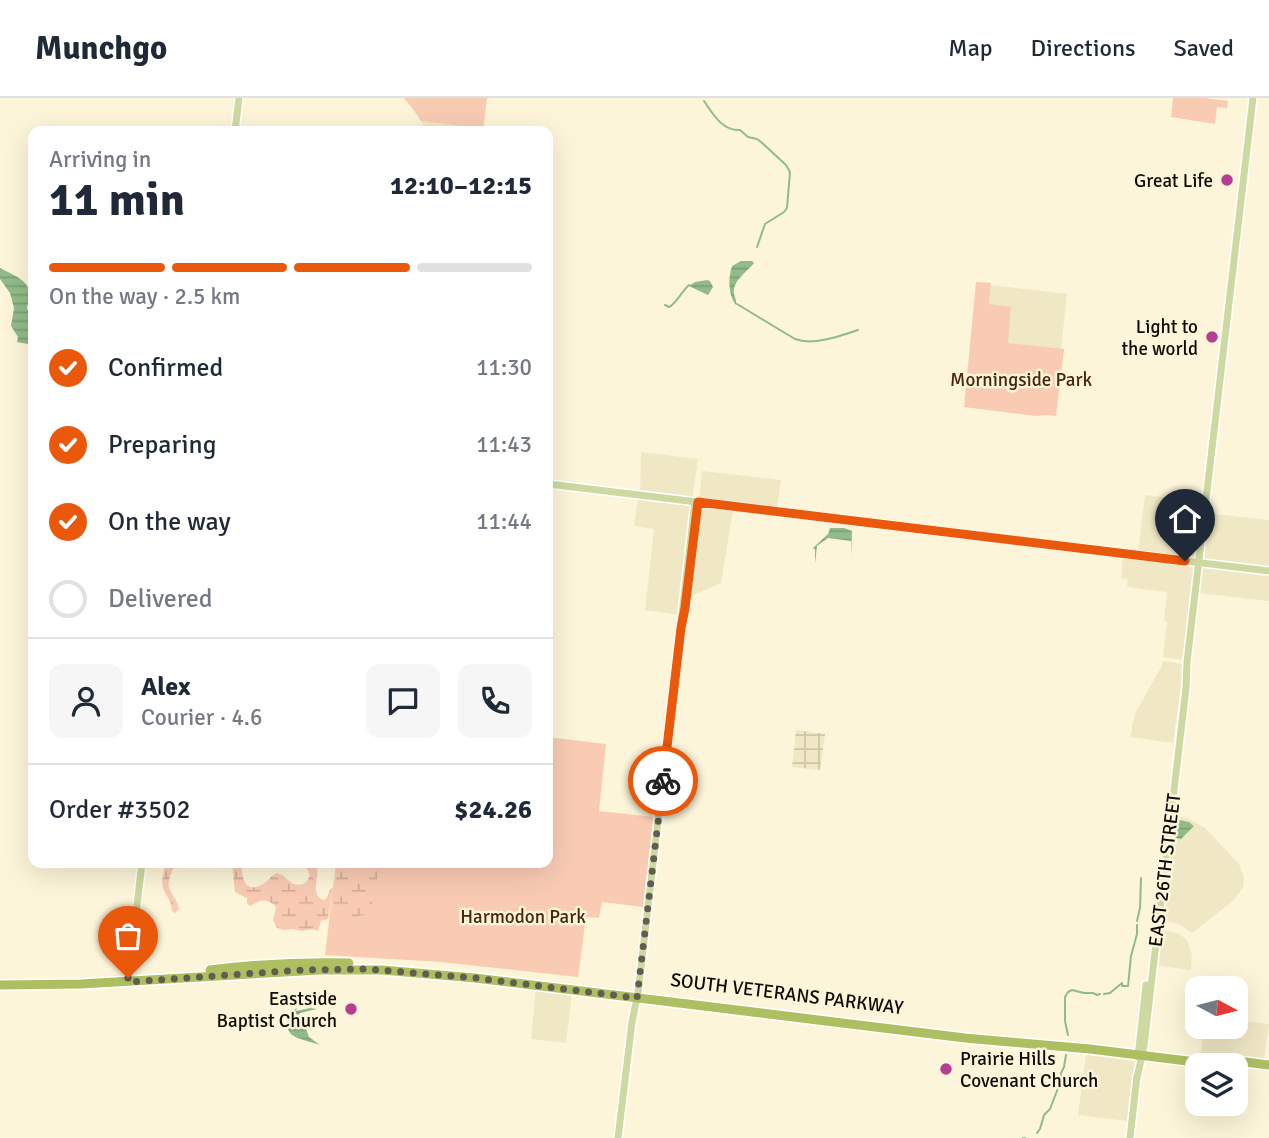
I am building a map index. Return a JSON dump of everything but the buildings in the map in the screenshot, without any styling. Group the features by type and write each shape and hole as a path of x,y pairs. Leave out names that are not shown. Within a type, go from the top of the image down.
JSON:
{"highway":[{"name":"SOUTH VETERANS PARKWAY","path":"0,985 78,984 129,979 366,969 475,978 1269,1065"},
{"name":"SOUTH VETERANS PARKWAY","path":"1141,1052 1185,1059"},
{"path":"1248,1068 1269,1071"}],"main road":[{"path":"234,126 237,98"},
{"name":"EAST 26TH STREET","path":"1130,1136 1185,698 1187,662 1254,98"},
{"path":"553,485 1269,571"},
{"path":"620,1138 696,502"},
{"path":"129,979 143,868"}],"shaded area":[{"path":"421,121 462,126 423,126"},
{"path":"741,261 754,263 735,285 736,305 730,291 730,276 732,266"},
{"path":"0,268 27,286 28,344 17,342 18,337 11,326 14,308 10,293 0,279"},
{"path":"707,280 713,287 708,295 689,286 695,282"},
{"path":"991,285 1067,294 1061,349 1007,343 989,304"},
{"path":"641,452 698,459 692,500 640,493"},
{"path":"702,471 781,480 777,509 699,500"},
{"path":"1145,495 1204,502 1197,561 1138,553"},
{"path":"638,498 692,505 680,615 645,610 654,529 634,526"},
{"path":"698,505 733,510 721,583 689,597"},
{"path":"1206,513 1269,520 1269,570 1201,562"},
{"path":"830,528 852,531 851,556 851,541 828,538 817,546 815,563 813,548 828,534"},
{"path":"1123,557 1196,566 1185,660 1163,657 1167,592 1127,587 1128,579 1121,578"},
{"path":"1202,565 1269,573 1269,601 1198,593"},
{"path":"1163,661 1184,664 1173,743 1130,737 1135,714"},
{"path":"796,730 825,734 820,770 792,767"},
{"path":"1176,816 1187,818 1204,827 1239,864 1244,878 1243,887 1234,900 1192,933 1179,924 1161,920"},
{"path":"1179,820 1194,826 1181,839 1176,838 1175,833"},
{"path":"1159,929 1178,933 1187,940 1192,955 1191,970 1154,965"},
{"path":"536,989 572,993 566,1043 531,1039"},
{"path":"297,1008 296,1011 317,1009 300,1013 297,1017 298,1025 305,1026 309,1037 320,1045 296,1037 289,1031 288,1020"},
{"path":"1248,1021 1269,1024 1264,1061 1248,1059 1248,1053 1201,1053 1202,1040 1248,1040"},
{"path":"1086,1055 1136,1061 1128,1121 1078,1115"}],"green space":[{"path":"404,98 487,98 484,126 421,121"},
{"path":"1173,98 1228,101 1227,108 1217,107 1215,124 1171,117"},
{"name":"Morningside Park","path":"976,282 991,283 989,304 1011,307 1008,343 1064,349 1056,416 964,407"},
{"name":"Harmodon Park","path":"553,738 606,744 599,811 654,817 643,907 602,902 599,918 586,917 578,977 441,962 325,955 335,868 553,868"},
{"path":"165,868 173,868 169,884 179,909 175,913 163,888"},
{"path":"233,868 242,868 247,885 255,887 265,883 276,873 291,883 304,884 309,873 306,868 317,868 318,897 326,899 333,888 328,919 321,921 318,931 277,928 273,920 275,905 264,900 250,906 247,904 247,898 235,892"},
{"path":"339,868 380,868 375,898 367,914 347,916 331,926 329,922"}],"waterway":[{"path":"704,101 723,125 757,139 786,165 790,172 787,208 765,224 757,247"},
{"path":"665,305 671,306 689,285"},
{"path":"737,304 802,341 826,339 858,330"},
{"path":"1137,921 1141,878"},
{"path":"1104,994 1110,993 1122,983 1122,986 1128,986 1137,925"},
{"path":"1068,1035 1065,1021 1065,997 1068,992 1072,990 1100,994"},
{"path":"1037,1133 1060,1083 1066,1055"}],"way so far":[{"path":"128,978 128,982 302,970 366,969 475,978 637,998 663,781"}],"place":[{"name":"Great Life","path":"1227,180"},
{"name":"Light to the world","path":"1212,337"},
{"name":"Eastside Baptist Church","path":"351,1009"},
{"name":"Prairie Hills Covenant Church","path":"946,1069"}],"route":[{"path":"663,781 698,502 1185,561"}]}
